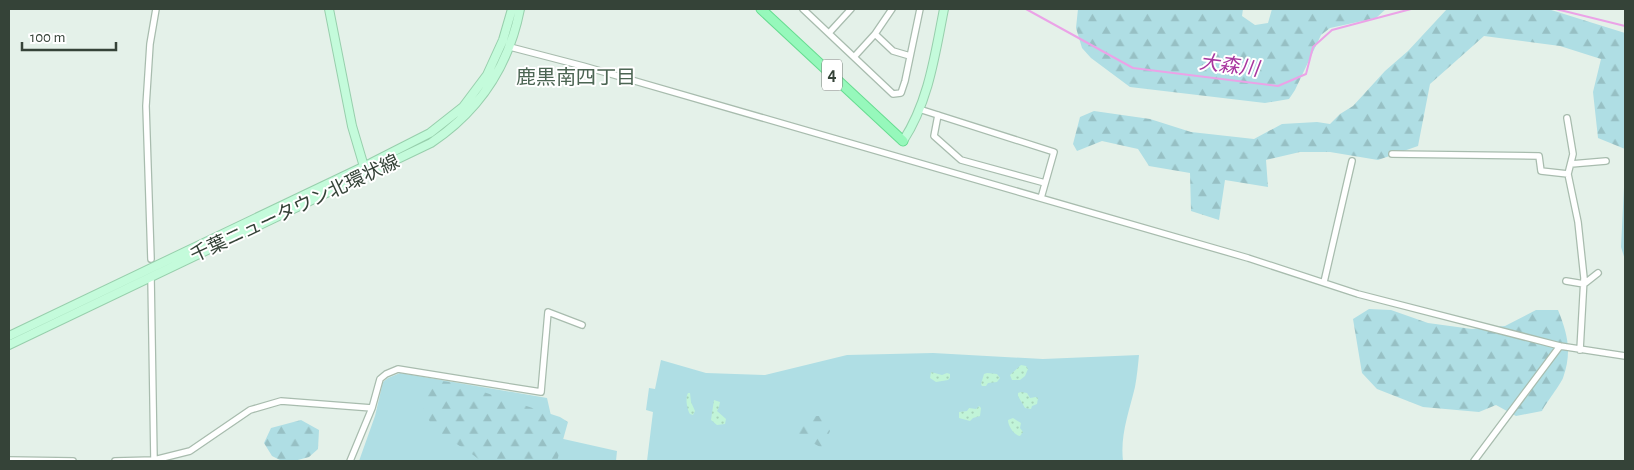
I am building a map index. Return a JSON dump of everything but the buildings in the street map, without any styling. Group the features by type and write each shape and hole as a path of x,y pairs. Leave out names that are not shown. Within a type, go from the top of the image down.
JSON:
{"main road":[{"path":"329,9 352,126 367,175"},
{"name":"千葉ニュータウン北環状線","path":"9,336 430,133 463,107 479,88 495,61 504,40 512,9"},
{"name":"千葉ニュータウン北環状線","path":"9,345 431,144 460,120 487,89 510,47 520,9"},
{"name":"4","path":"761,9 903,141"},
{"path":"903,141 919,109 931,72 944,9"}],"street":[{"path":"150,258 146,106 150,44 156,9"},
{"path":"804,9 894,94 901,93 905,81 920,9"},
{"path":"829,33 851,9"},
{"path":"854,57 875,34 892,9"},
{"path":"875,34 893,51 910,56"},
{"path":"510,47 583,66 1248,258 1358,294 1560,346 1625,356"},
{"path":"919,109 1054,152 1041,198"},
{"path":"938,116 934,136 961,160 1045,183"},
{"path":"1567,118 1573,154 1568,174 1578,222 1584,284 1580,350"},
{"path":"1392,154 1539,156 1540,171 1568,174"},
{"path":"1324,282 1352,161"},
{"path":"1571,164 1606,162"},
{"path":"1566,281 1584,284 1598,273"},
{"path":"151,278 154,460"},
{"path":"350,461 372,408 380,379 386,374 398,369 541,392 548,312 582,325"},
{"path":"1474,461 1560,346"},
{"path":"115,461 154,460 190,452 250,410 281,401 372,408"},
{"path":"9,460 73,461"}],"green space":[{"path":"1078,9 1243,9 1242,16 1255,25 1268,23 1272,9 1386,9 1376,18 1330,28 1321,35 1289,99 1265,103 1130,87 1091,58 1082,48 1076,28"},
{"path":"1447,9 1548,9 1625,33 1625,149 1598,138 1593,92 1601,59 1560,46 1484,36 1430,84 1418,146 1378,160 1330,152 1300,152 1266,160 1268,187 1225,180 1219,220 1191,211 1190,173 1149,166 1138,149 1102,141 1077,151 1073,144 1080,117 1094,111 1150,119 1191,132 1254,139 1282,124 1317,122 1330,124 1340,114 1353,106"},
{"path":"1625,167 1625,260 1621,247"},
{"path":"1369,309 1391,310 1428,323 1472,329 1505,326 1536,310 1558,310 1568,344 1566,369 1559,385 1542,411 1516,416 1496,405 1479,412 1423,407 1377,389 1362,373 1353,319"},
{"path":"933,353 1043,359 1139,355 1135,387 1124,433 1123,461 647,461 653,412 646,410 649,388 655,389 661,360 706,373 765,375 847,355"},
{"path":"400,373 547,398 554,429 559,438 617,451 616,461 359,461 375,416 383,382"},
{"path":"434,380 456,383 560,417 568,422 557,461 481,461 443,434 430,422 426,415 422,395"},
{"path":"811,416 821,416 830,431 822,448 791,431 799,420"},
{"path":"301,420 319,430 318,449 309,457 294,461 282,461 272,456 264,443 271,428"}],"sand":[{"path":"1021,365 1026,366 1028,369 1025,376 1020,380 1012,380 1010,375"},
{"path":"931,372 942,375 947,373 950,374 950,378 936,382 930,378"},
{"path":"984,374 997,374 1000,378 997,382 982,386"},
{"path":"688,393 690,393 695,411 693,415 690,414 687,406"},
{"path":"1018,393 1027,393 1030,398 1038,398 1037,404 1032,406 1031,409 1025,408 1018,396"},
{"path":"714,400 720,402 717,411 726,419 725,424 717,425 711,420"},
{"path":"979,406 981,408 980,416 970,421 959,418 959,412 967,411 969,408 976,409"},
{"path":"1013,418 1021,423 1020,428 1023,432 1020,436 1009,425 1008,420"}],"waterway":[{"name":"大森川","path":"1026,9 1133,68 1278,86 1306,74 1313,47 1332,30 1411,9"},
{"name":"大森川","path":"1556,9 1625,26"}],"district":[{"name":"鹿黒南四丁目","path":"576,78"}]}
